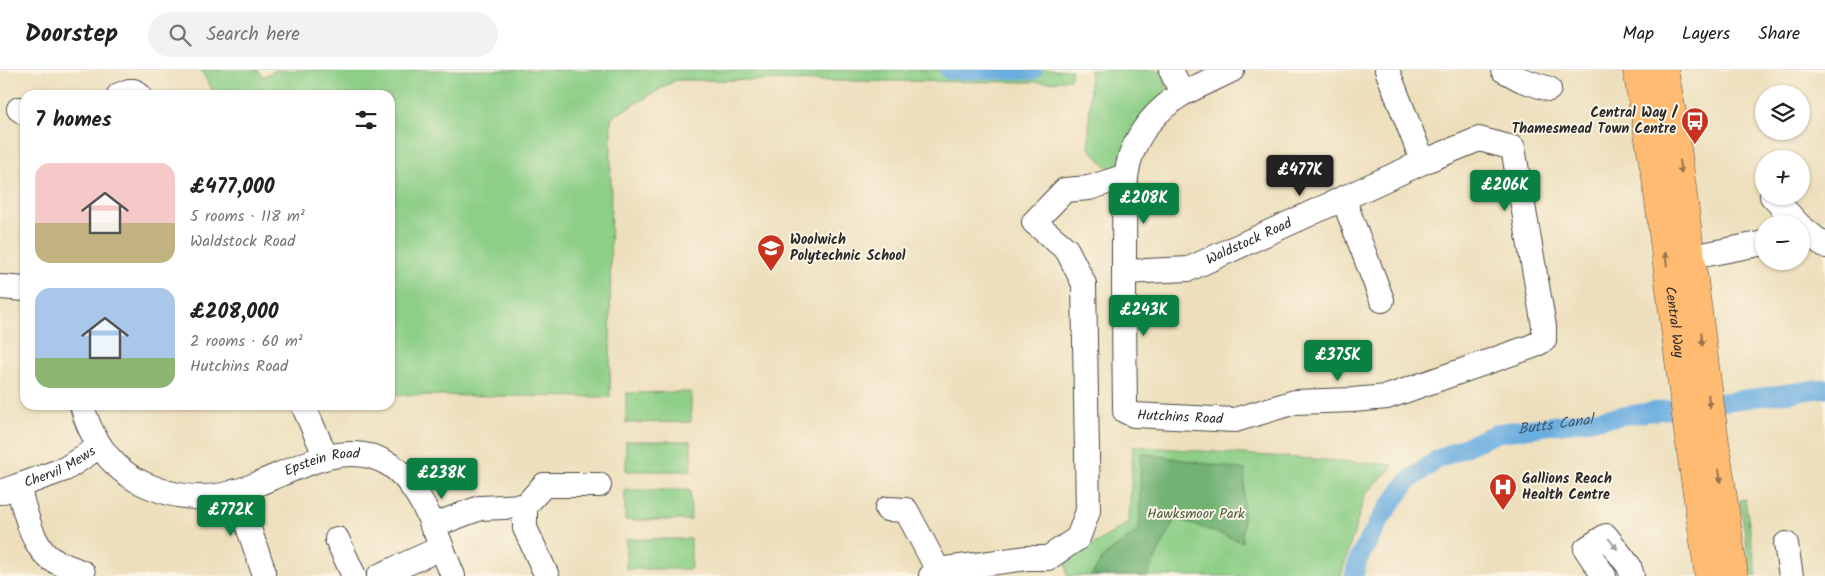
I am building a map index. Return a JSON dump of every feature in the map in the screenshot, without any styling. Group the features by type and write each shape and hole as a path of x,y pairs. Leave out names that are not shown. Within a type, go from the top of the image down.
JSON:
{"main road":[{"name":"Central Way","path":"1637,70 1693,375 1700,430 1709,576"},
{"name":"Central Way","path":"1664,70 1674,118 1692,257 1693,375"},
{"name":"Central Way","path":"1700,430 1734,576"}],"street":[{"path":"1171,70 1182,94"},
{"name":"Hutchins Road","path":"1232,70 1182,94 1168,103 1145,127 1131,156 1126,176 1124,272 1125,411 1134,415 1236,420 1295,402 1387,397 1533,346"},
{"path":"1387,70 1422,162"},
{"path":"1503,70 1522,80 1549,89"},
{"name":"Waldstock Road","path":"1124,272 1189,269 1422,162 1480,139 1513,148 1544,326 1544,340 1533,346"},
{"path":"887,509 906,510 935,573 1027,558 1048,558 1078,538 1088,511 1084,284 1067,250 1034,222 1065,190 1089,188 1126,176"},
{"path":"1343,198 1382,300"},
{"path":"1780,205 1789,215"},
{"path":"1810,235 1825,246"},
{"path":"1692,257 1755,245"},
{"path":"0,287 20,289"},
{"name":"Epstein Road","path":"84,410 88,424 100,446 114,464 147,486 170,494 194,497 236,491 326,458 351,454 372,456 387,463 401,473 412,485 421,500 453,576"},
{"path":"305,410 326,458"},
{"name":"Chervil Mews","path":"83,573 44,554 39,547 26,514 9,489 65,469 100,446"},
{"path":"547,576 525,528 525,506 544,486 598,485"},
{"path":"236,491 263,570 263,576"},
{"path":"432,526 480,508 525,506"},
{"path":"1604,576 1586,549 1606,536 1630,566 1632,576"},
{"path":"337,539 354,576"},
{"path":"1786,544 1791,576"},
{"path":"379,576 441,548"}],"green space":[{"path":"201,70 258,70 263,77 275,70 1072,70 1070,79 1050,82 676,80 611,118 610,397 395,395 395,90 212,90"},
{"path":"1090,70 1162,70 1167,89 1115,170 1109,169 1089,148"},
{"path":"691,392 691,422 626,423 626,393"},
{"path":"626,441 691,441 691,471 626,471"},
{"name":"Hawksmoor Park","path":"1133,446 1394,465 1365,495 1341,576 1067,576 1066,562 1129,522"},
{"path":"1141,453 1245,470 1242,542 1175,518 1147,576 1091,576 1104,556 1139,530"},
{"path":"625,490 690,490 691,520 625,520"},
{"path":"1745,499 1757,576 1751,576 1740,500"},
{"path":"626,539 691,539 691,569 626,569"}],"waterway":[{"path":"949,70 1033,70"},
{"name":"Butts Canal","path":"1354,576 1358,560 1381,518 1408,481 1438,459 1497,433 1825,388"}],"place":[{"name":"Central Way / Thamesmead Town Centre","path":"1695,145"},
{"name":"Woolwich Polytechnic School","path":"771,272"},
{"name":"Gallions Reach Health Centre","path":"1503,511"}]}
